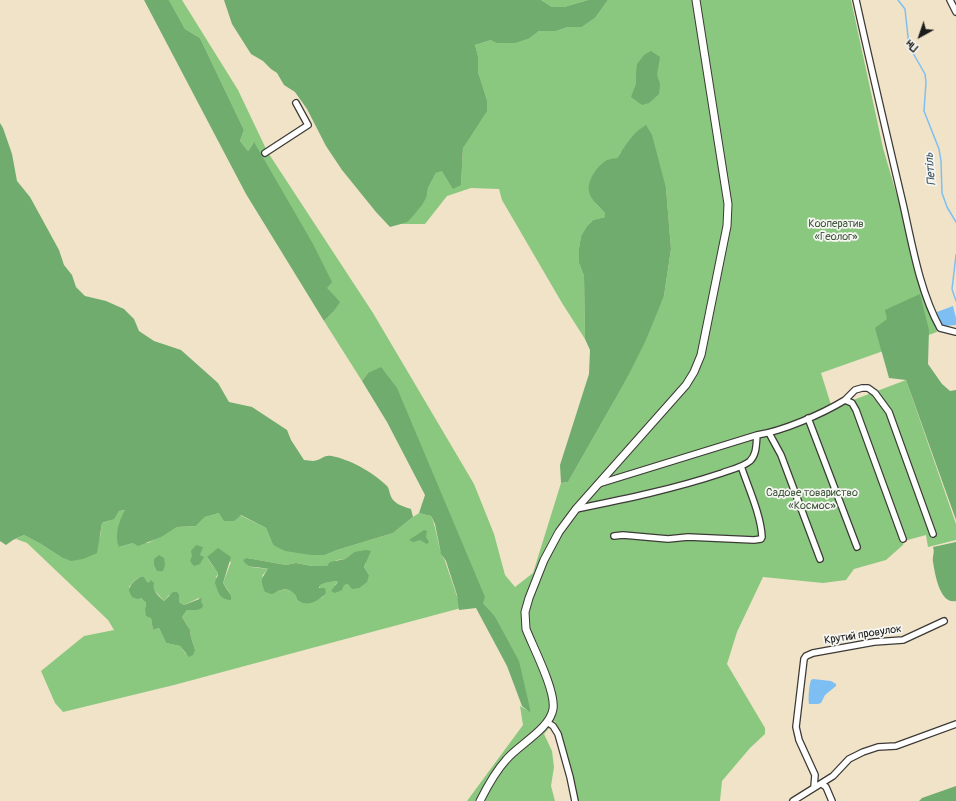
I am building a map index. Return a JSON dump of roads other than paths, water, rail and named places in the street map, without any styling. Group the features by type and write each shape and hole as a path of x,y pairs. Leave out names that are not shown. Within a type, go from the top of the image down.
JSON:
{"street":[{"path":"480,801 491,779 505,761 547,722 553,708 552,698 546,677 526,629 525,612 550,545 576,509 686,384 694,372 701,355 727,226 728,204 696,0"},
{"path":"856,0 880,112 919,270 934,317 940,328 956,332"},
{"path":"950,0 956,12"},
{"path":"265,153 308,125 296,103"},
{"path":"598,484 756,435 769,433 831,408 845,400 855,390 868,388 874,393 889,412 932,534"},
{"path":"845,400 852,403 856,410 904,539"},
{"path":"808,418 857,547"},
{"path":"769,433 781,455 820,558"},
{"path":"576,509 693,483 741,466 749,462 754,456 756,435"},
{"path":"614,536 623,535 668,539 688,537 761,539 762,533 760,522 741,466"},
{"name":"Крутий провулок","path":"814,787 815,775 799,740 796,727 804,659 806,656 813,653 874,642 903,640 944,621"},
{"path":"547,722 553,726 558,734 575,801"},
{"path":"793,801 814,787 822,784 833,776 849,759 863,752 878,746 896,746 956,724"},
{"path":"822,784 826,788 832,801"}],"water":[{"path":"953,306 956,325 944,326 939,321 937,312"},
{"path":"811,680 831,681 836,684 836,686 825,695 821,703 818,704 809,704 810,685"}],"waterway":[{"name":"Петіль","path":"898,0 905,9 909,46 925,74 926,82 924,111 939,149 942,193 947,207 956,222"},
{"name":"Петіль","path":"956,255 952,289 956,301"}],"park label":[{"name":"Кооператив «Геолог»","path":"836,230"},
{"name":"Садове товариство «Космос»","path":"812,499"}]}
